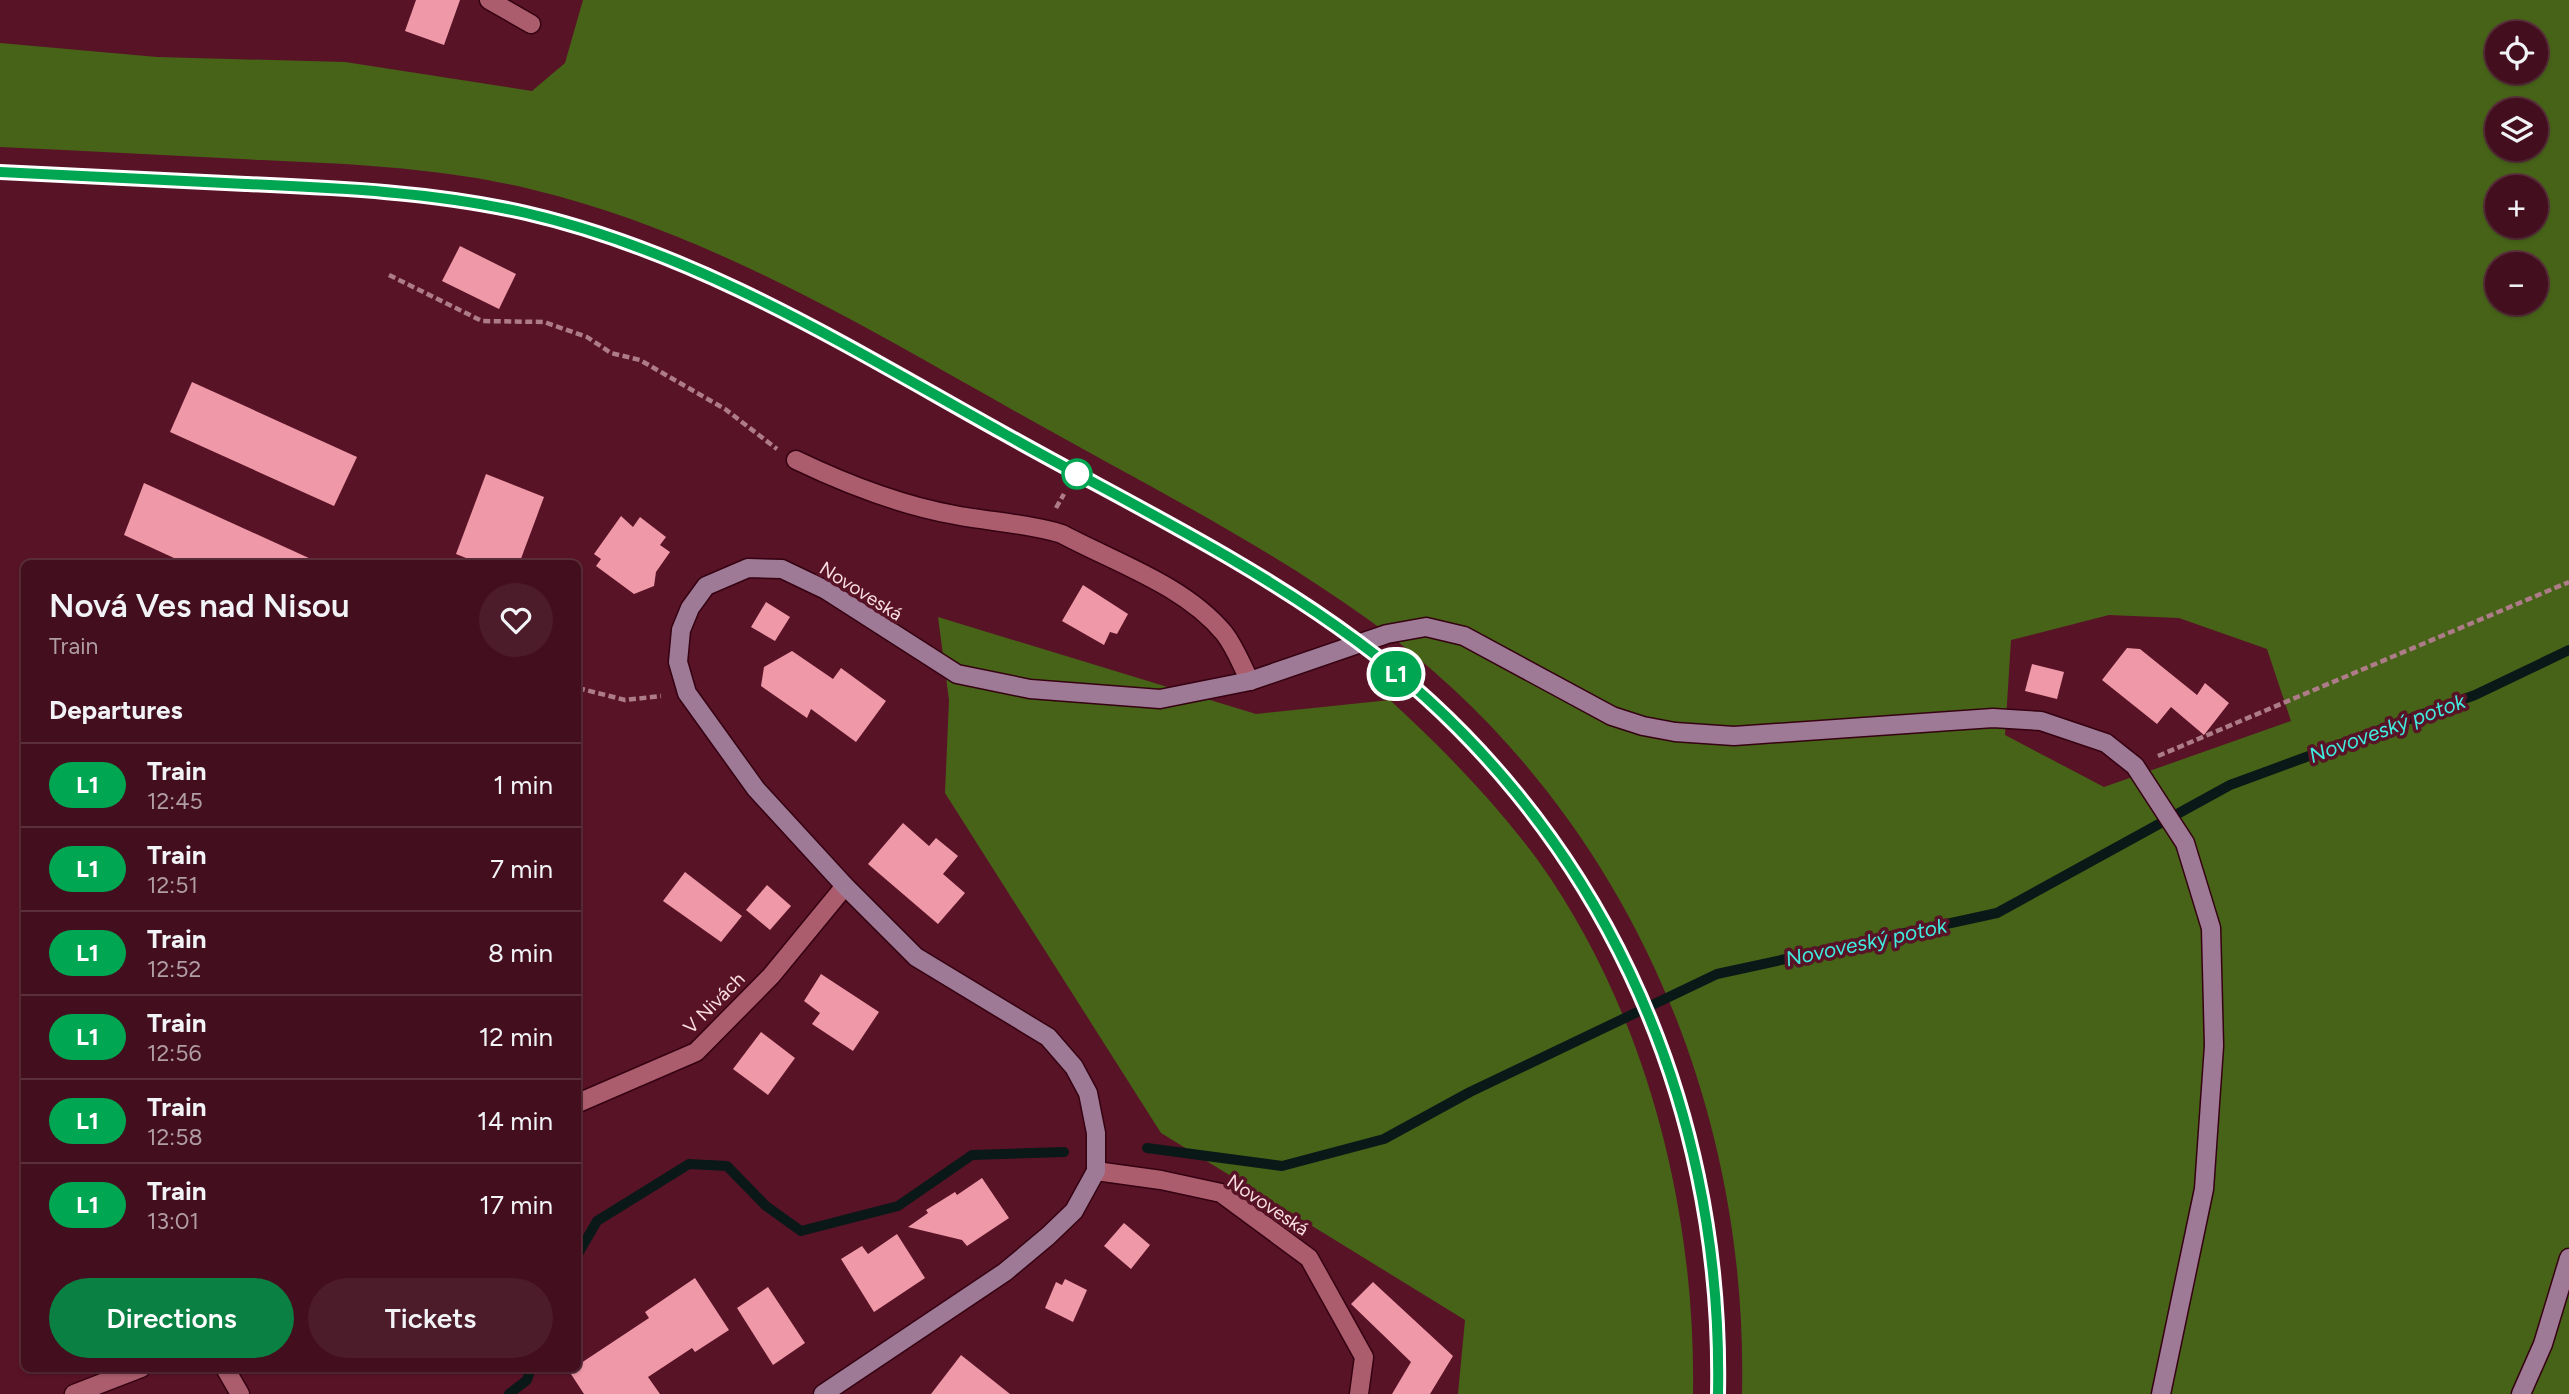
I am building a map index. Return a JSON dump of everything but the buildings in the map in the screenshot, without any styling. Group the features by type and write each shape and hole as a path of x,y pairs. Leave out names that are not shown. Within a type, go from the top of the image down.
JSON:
{"street":[{"path":"489,0 531,24"},
{"path":"796,460 839,481 902,502 953,515 1043,528 1062,534 1184,596 1208,615 1226,636 1250,681"},
{"name":"Novoveská","path":"824,1394 1005,1272 1074,1211 1096,1171 1096,1133 1088,1093 1074,1068 1048,1037 916,957 845,886 756,789 687,692 678,662 681,629 690,608 706,586 747,568 782,569 825,590 957,674 1030,689 1160,699 1250,681 1410,629 1441,629 1464,636 1574,698 1643,726 1734,736 1993,718 2029,720 2106,743 2135,766 2185,843 2211,928 2213,1105 2204,1189 2161,1394"},
{"name":"V Nivách","path":"581,1102 696,1052 771,976 845,886"},
{"name":"Novoveská","path":"1096,1171 1161,1180 1221,1193 1309,1258 1364,1357 1359,1394"},
{"path":"2521,1394 2543,1344 2569,1258"},
{"path":"74,1394 131,1372"},
{"path":"227,1372 240,1394"}],"path":[{"path":"389,275 482,321 544,322 587,337 611,353 639,360 725,410 796,460"},
{"path":"1061,500 1064,494"},
{"path":"2135,766 2569,582"},
{"path":"581,689 625,701 687,692"}],"green space":[{"path":"583,0 2569,0 2569,1394 1742,1394 1738,1281 1722,1171 1692,1063 1651,960 1598,863 1533,774 1457,692 1369,620 1285,564 1153,487 844,316 724,257 599,208 501,183 399,168 0,147 0,43 157,57 345,62 532,91 565,63","holes":["2109,615 2179,618 2267,649 2291,721 2104,787 2005,735 2011,640"]},
{"path":"938,617 1256,714 1390,700 1486,796 1537,859 1575,918 1608,981 1635,1046 1657,1114 1674,1184 1692,1324 1693,1394 1458,1394 1465,1320 1161,1133 945,793 949,700"}],"waterway":[{"name":"Novoveský potok","path":"1147,1148 1282,1166 1384,1139 1470,1092 1717,974 1997,913 2230,785 2475,695 2569,650"},
{"name":"Novoveský potok","path":"581,1249 597,1221 689,1164 727,1166 766,1206 801,1231 898,1206 972,1155 1064,1152"},
{"name":"Novoveský potok","path":"509,1394 527,1380 530,1372"}],"railway":[{"path":"0,172 392,193 493,206 590,230 713,278 830,337 1228,557 1357,641 1442,712 1515,792 1578,879 1630,973 1670,1073 1698,1176 1714,1284 1718,1394"}],"train":[{"name":"L1","path":"0,172 341,189 443,199 525,213 656,252 745,292 867,357 1251,573 1359,643 1450,722 1512,787 1558,846 1605,924 1623,961 1678,1092 1699,1173 1711,1260 1718,1348 1718,1394"}]}
